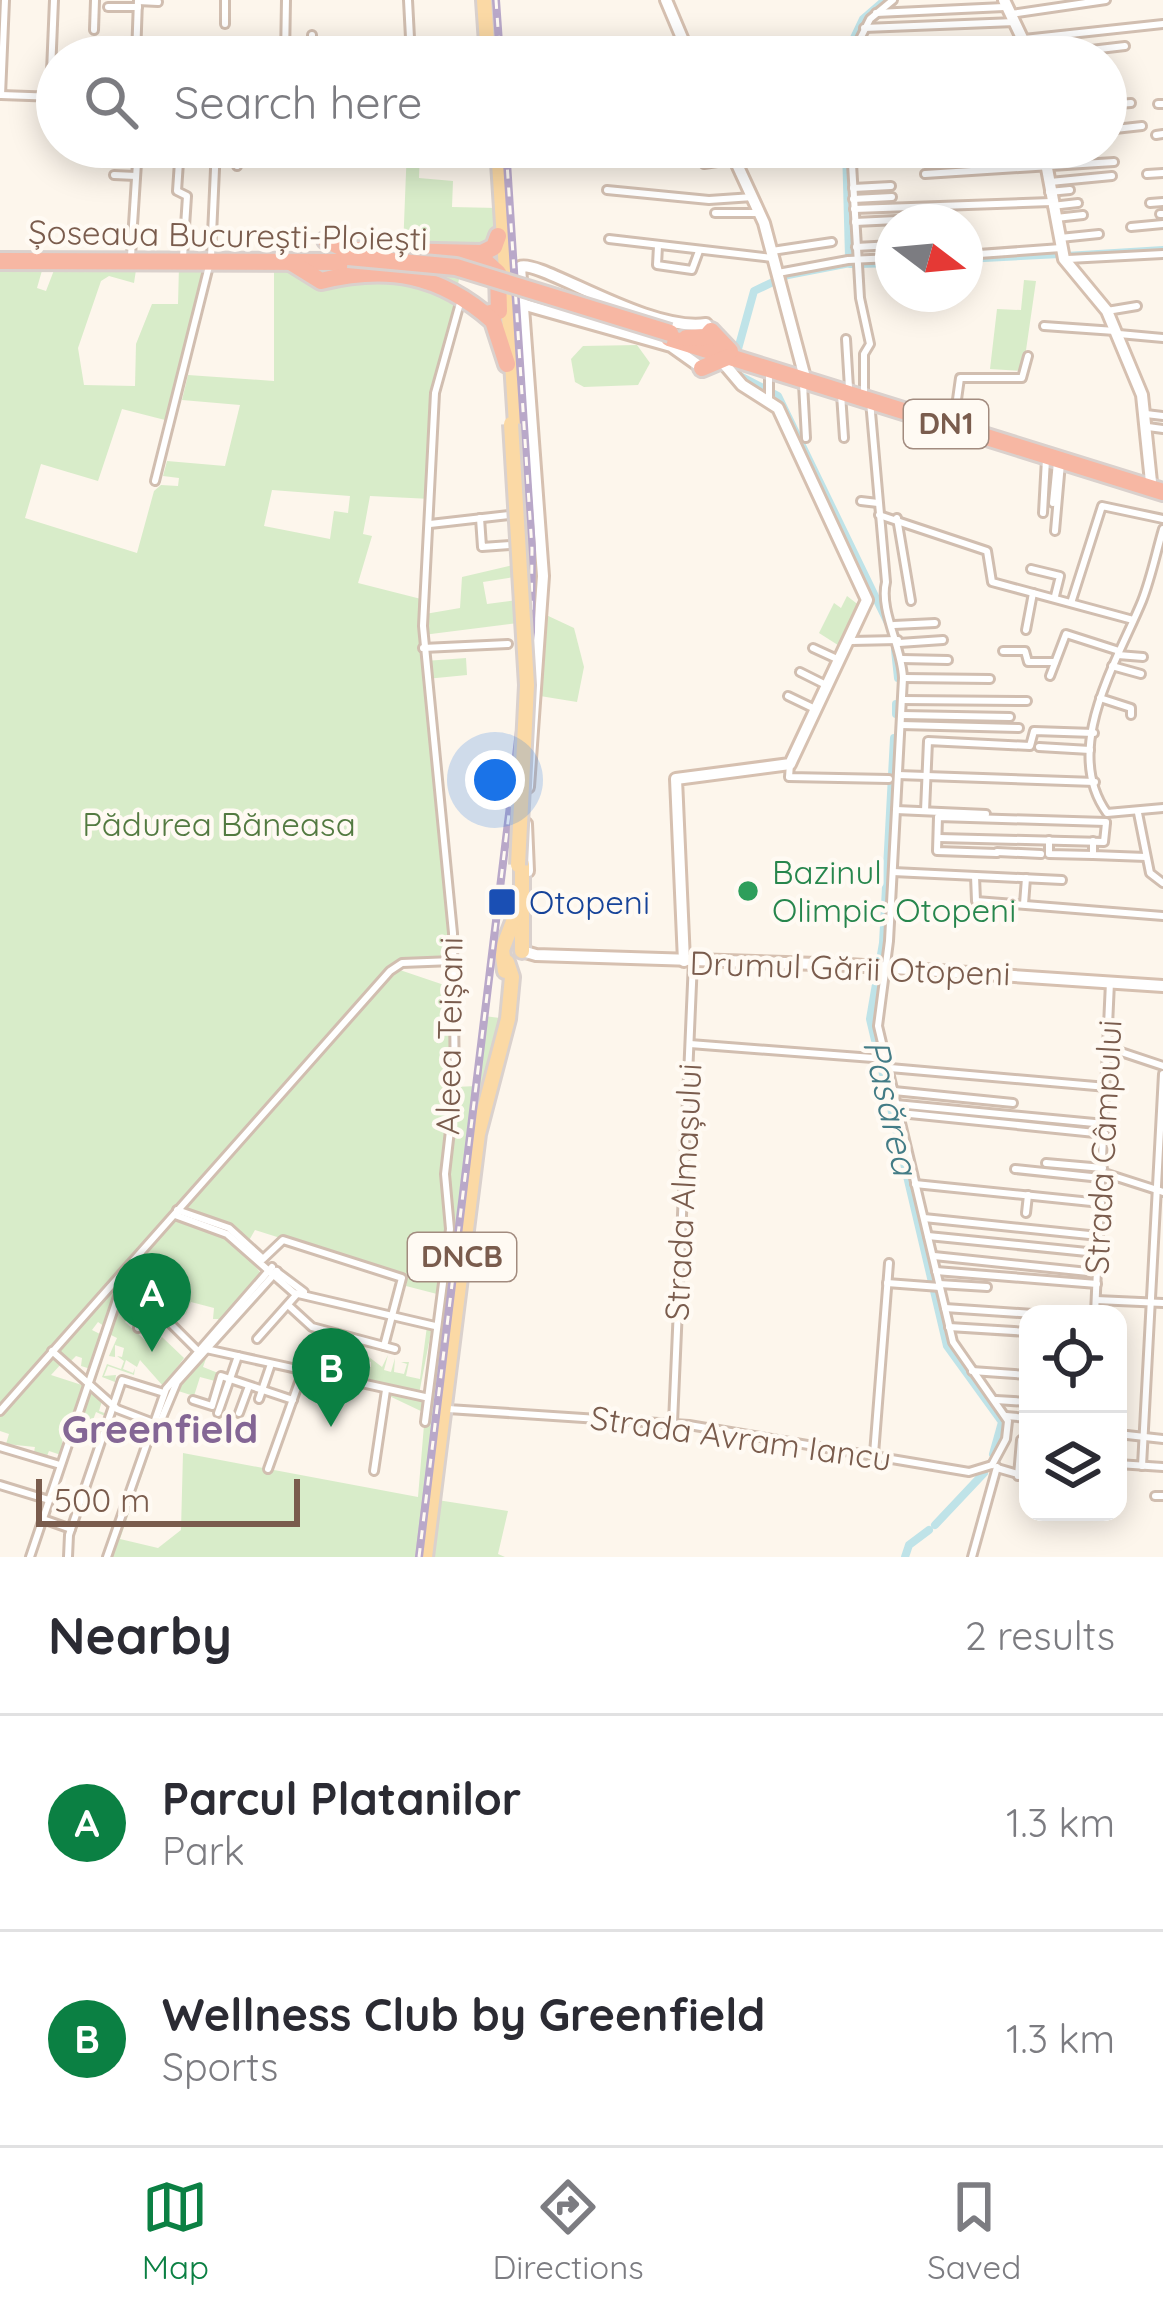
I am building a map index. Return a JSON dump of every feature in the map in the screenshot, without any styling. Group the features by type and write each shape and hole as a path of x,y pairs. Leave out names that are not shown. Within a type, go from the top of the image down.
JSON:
{"highway":[{"path":"326,240 346,250 471,253 492,249 498,236"},
{"path":"326,240 292,260 327,280"},
{"path":"326,240 322,250 344,259"},
{"path":"471,253 492,266 492,306 507,364"},
{"name":"Șoseaua București-Ploiești","path":"0,258 183,256 210,260"},
{"name":"Șoseaua București-Ploiești","path":"0,258 344,259 455,273 721,349"},
{"path":"344,259 320,267 319,276 327,280 350,272 399,272 492,306"},
{"path":"677,338 705,338 721,349 702,368"},
{"path":"677,338 705,355 702,368"},
{"name":"DN1","path":"721,349 769,387 803,377"},
{"name":"DN1","path":"721,349 1159,486"},
{"name":"DN1","path":"856,393 1055,458 1159,486"}],"main road":[{"path":"486,0 489,36"},
{"name":"DNCB","path":"495,168 492,306 514,424"},
{"name":"DNCB","path":"492,306 498,236 496,168"},
{"name":"DNCB","path":"427,1557 484,1132 507,1053 519,956 521,802 532,697 507,364"},
{"name":"DNCB","path":"427,1557 478,1134 519,956 520,865"},
{"path":"509,1005 501,955 516,914"}],"street":[{"path":"5,0 0,95 36,96"},
{"path":"54,0 54,36"},
{"path":"94,30 95,0"},
{"path":"225,0 225,24"},
{"path":"285,36 286,0"},
{"path":"408,0 410,36"},
{"path":"666,0 681,36"},
{"path":"860,36 876,13 893,0"},
{"path":"864,28 1106,0"},
{"path":"108,8 158,2"},
{"path":"137,36 138,3"},
{"path":"876,13 1009,11"},
{"path":"1103,36 1163,24"},
{"path":"1127,103 1132,103"},
{"path":"1127,128 1142,126"},
{"path":"131,256 137,168"},
{"name":"Șoseaua București-Ploiești","path":"178,168 177,191 187,195 183,256"},
{"name":"Șoseaua București-Ploiești","path":"210,260 215,168"},
{"path":"739,168 773,254 803,377 806,438"},
{"path":"844,438 870,344 857,260 852,168"},
{"path":"925,174 1046,168 1062,248 1116,333 1147,420 1159,486"},
{"path":"1147,174 1163,173"},
{"path":"114,175 136,176"},
{"path":"1051,200 1112,176"},
{"path":"853,188 891,186"},
{"path":"607,190 710,200 753,197"},
{"path":"1051,200 1070,190"},
{"path":"853,199 892,196"},
{"path":"1051,200 1083,215"},
{"path":"854,208 1051,200 1078,203"},
{"path":"1150,203 1163,202"},
{"path":"715,213 760,213"},
{"path":"854,223 875,222"},
{"path":"1131,227 1163,224"},
{"path":"1062,248 1099,234"},
{"path":"608,239 699,251 773,254 832,242"},
{"path":"856,247 875,245"},
{"path":"658,246 656,264 676,268 696,268 699,251"},
{"path":"983,254 1062,248 1163,254"},
{"path":"155,481 210,260"},
{"path":"779,279 875,260"},
{"path":"519,956 527,899 526,810 543,576 492,306 519,269 530,263 615,307 677,327 706,324 747,389 769,387 894,625 902,659 902,715 877,1018 949,1327 972,1371 1006,1416 1008,1434 994,1466 972,1557"},
{"path":"492,306 671,346 702,368"},
{"name":"Aleea Teișani","path":"425,1422 450,1225 445,1174 455,1087 453,961 423,648 436,382 492,306"},
{"path":"1106,311 1137,306"},
{"path":"1044,326 1163,338"},
{"path":"846,339 878,503 886,585 824,683 789,777 889,779"},
{"path":"955,421 960,378 1022,378 1028,356"},
{"path":"1147,420 1163,416"},
{"path":"1147,420 1163,429"},
{"path":"1053,503 1055,458"},
{"path":"1042,513 1055,458"},
{"path":"1055,458 1055,531"},
{"path":"861,501 878,503"},
{"path":"1072,600 1102,506 1163,519"},
{"path":"430,524 509,515"},
{"path":"879,515 987,551 990,582 1072,600 1133,620"},
{"path":"480,518 482,547 512,545"},
{"path":"897,518 911,602"},
{"path":"937,838 1105,841 1107,818 1091,750 1100,698 1160,554 1163,530"},
{"path":"1031,569 1060,576 1055,596"},
{"path":"1026,630 1033,592"},
{"path":"894,625 935,623"},
{"path":"1049,676 1066,634 1143,657"},
{"path":"850,641 943,640"},
{"path":"423,648 508,644"},
{"path":"813,648 837,659"},
{"path":"1003,650 1025,651 1027,661 1054,662"},
{"path":"902,659 948,660"},
{"path":"1112,666 1141,674"},
{"path":"800,672 824,683"},
{"path":"903,678 991,679"},
{"path":"788,696 813,708"},
{"path":"1100,698 1131,708 1131,715"},
{"path":"902,700 1027,701"},
{"path":"902,715 1010,717"},
{"path":"901,725 1019,728"},
{"path":"925,812 928,741 1030,746 1034,730 1094,733"},
{"path":"1040,747 1091,750"},
{"path":"688,961 676,778 790,764"},
{"path":"898,775 1096,782"},
{"path":"1146,857 937,851 938,818 1107,818 1163,808"},
{"path":"896,810 986,814"},
{"path":"1138,813 1151,877 1163,883"},
{"path":"997,839 997,853"},
{"path":"1045,840 1045,854"},
{"path":"1093,842 1093,855"},
{"path":"892,872 1062,880"},
{"path":"975,876 974,901 1163,916"},
{"path":"1024,905 1026,878"},
{"name":"Drumul Gării Otopeni","path":"519,956 879,967 1163,986"},
{"path":"0,1411 390,971 402,963 453,961"},
{"name":"Strada Almașului","path":"673,1424 690,1044 688,961"},
{"name":"Strada Câmpului","path":"1096,1305 1110,979"},
{"path":"690,1044 867,1054 884,1062 1107,1087"},
{"path":"1109,1048 1163,1070 1142,1466"},
{"path":"894,1091 1013,1103"},
{"path":"951,1097 997,1100"},
{"path":"898,1108 1106,1124"},
{"path":"898,1108 1105,1134"},
{"path":"1046,1163 1103,1173 1160,1191"},
{"path":"1015,1169 1103,1173"},
{"path":"916,1184 1101,1203"},
{"path":"1026,1213 1028,1195"},
{"path":"175,1212 229,1228 272,1271"},
{"path":"175,1212 227,1234 302,1294 435,1326"},
{"path":"924,1218 1100,1236"},
{"path":"928,1236 1099,1253"},
{"path":"263,1259 283,1240 402,1278 384,1346"},
{"path":"932,1256 1098,1273"},
{"path":"874,1454 889,1263"},
{"path":"30,1557 130,1264"},
{"path":"107,1557 171,1392 227,1313 272,1271"},
{"path":"156,1425 164,1393 272,1271"},
{"path":"936,1271 1097,1284"},
{"path":"887,1282 987,1287"},
{"path":"257,1339 302,1294"},
{"path":"1096,1300 1163,1304"},
{"path":"148,1301 202,1351 421,1398 428,1394"},
{"path":"288,1305 312,1328 395,1349"},
{"path":"945,1308 1019,1313"},
{"path":"138,1328 154,1310"},
{"path":"949,1327 1019,1331"},
{"path":"52,1351 113,1406 156,1425"},
{"path":"218,1413 238,1356"},
{"path":"239,1413 272,1364"},
{"path":"268,1469 303,1371"},
{"path":"972,1371 1019,1375"},
{"path":"193,1400 212,1406 221,1376 249,1385 254,1397"},
{"path":"68,1557 70,1529 122,1380 164,1393"},
{"path":"249,1385 254,1397"},
{"path":"374,1471 386,1390"},
{"path":"254,1397 293,1400"},
{"path":"995,1400 1019,1401"},
{"name":"Strada Avram Iancu","path":"448,1409 673,1424 972,1472 994,1466 1018,1476"},
{"path":"1006,1416 1019,1417"},
{"path":"1127,1435 1163,1439"},
{"path":"0,1448 61,1466"},
{"path":"1018,1476 1019,1464"},
{"path":"1127,1465 1163,1467"},
{"path":"0,1485 49,1499"},
{"path":"43,1519 70,1529"}],"green space":[{"path":"406,168 419,168 419,178 453,181 452,207 497,208 498,236 485,252 496,271 340,256 321,248 322,243 403,249"},
{"name":"Pădurea Băneasa","path":"45,260 37,288 46,291 56,265 136,270 134,283 109,276 101,281 78,348 84,385 135,386 136,344 152,304 178,304 179,266 206,267 169,421 122,409 98,481 41,464 25,518 137,553 154,491 161,485 178,486 179,478 163,476 167,461 225,466 240,405 182,400 188,375 274,381 274,263 292,262 323,281 320,267 389,263 460,274 456,294 462,298 436,382 431,499 370,496 363,534 372,536 358,583 425,600 425,614 460,608 462,577 513,565 514,577 483,582 487,604 517,600 518,623 423,635 425,661 466,658 467,675 426,679 453,961 394,968 453,988 456,1087 476,1086 484,1016 508,1019 478,1134 431,1499 508,1511 498,1554 505,1557 107,1557 164,1393 219,1319 213,1319 214,1308 191,1302 185,1316 188,1305 178,1301 174,1311 180,1315 172,1313 177,1298 171,1296 166,1311 160,1307 165,1308 168,1299 157,1296 156,1308 157,1291 125,1281 108,1329 98,1322 92,1330 102,1335 91,1369 81,1366 82,1358 76,1356 69,1363 56,1352 87,1312 42,1363 52,1354 62,1363 51,1375 88,1387 102,1401 99,1411 107,1414 103,1427 94,1424 91,1432 78,1427 80,1422 89,1430 93,1421 102,1425 105,1416 96,1412 93,1420 81,1420 82,1414 76,1414 70,1433 63,1432 61,1455 49,1451 47,1456 34,1452 35,1447 6,1444 9,1434 0,1431 0,261","holes":["272,490 350,496 348,513 334,511 330,539 264,526","447,1225 427,1394 385,1394 425,1413 418,1497 183,1453 181,1530 158,1548 120,1539 169,1396 206,1350 175,1390 194,1396 200,1377 215,1381 218,1373 203,1367 208,1353 367,1390 211,1350 269,1283 234,1241 263,1267 267,1262 247,1244 255,1230 407,1278 406,1286 437,1294"]},
{"path":"1024,280 1036,281 1023,371 990,369 997,309 1021,310"},
{"path":"637,345 650,363 638,385 584,387 575,382 571,359 583,346"},
{"path":"847,596 860,606 841,647 819,633 834,603 841,608"},
{"path":"544,614 574,628 584,667 577,702 540,696"},
{"path":"142,1307 148,1312 138,1323 130,1316 125,1322 145,1340 150,1334 143,1327 152,1317 156,1323 151,1320 145,1327 153,1334 148,1340 155,1347 162,1337 184,1358 163,1386 140,1360 137,1367 126,1360 123,1369 133,1373 135,1368 134,1375 108,1366 104,1376 116,1375 115,1382 102,1377 107,1364 121,1369 124,1361 117,1356 122,1357 124,1348 115,1345 115,1357 109,1356 117,1338 109,1334 117,1312 124,1318 129,1313 137,1320"},
{"path":"427,1326 432,1327 419,1394 354,1379 357,1365 371,1367 371,1362 362,1359 365,1354 382,1367 388,1355 384,1370 391,1372 395,1358 394,1372 404,1374 407,1364 401,1362 409,1362 406,1376 420,1379"}],"waterway":[{"name":"Pasărea","path":"855,36 863,19 885,0"},
{"name":"Pasărea","path":"847,168 849,257"},
{"path":"1066,255 1163,249"},
{"path":"983,259 1060,255"},
{"name":"Pasărea","path":"738,349 754,291 788,275 850,263"},
{"path":"860,265 875,265"},
{"name":"Pasărea","path":"740,376 778,396 888,623"},
{"name":"Pasărea","path":"895,650 898,678"},
{"name":"Pasărea","path":"896,704 896,714"},
{"name":"Pasărea","path":"894,738 883,943 870,1019 947,1346 1002,1422 993,1454"},
{"name":"Pasărea","path":"935,1525 984,1473"},
{"name":"Pasărea","path":"905,1557 909,1545 929,1530"}],"railway":[{"path":"496,0 499,36"},
{"path":"419,1557 531,632 532,549 507,168"}],"place":[{"name":"Bazinul Olimpic Otopeni","path":"748,891"},
{"name":"Otopeni","path":"502,902"},
{"name":"Parcul Platanilor","path":"152,1352"},
{"name":"Wellness Club by Greenfield","path":"331,1427"}],"district":[{"name":"Greenfield","path":"160,1429"}]}
